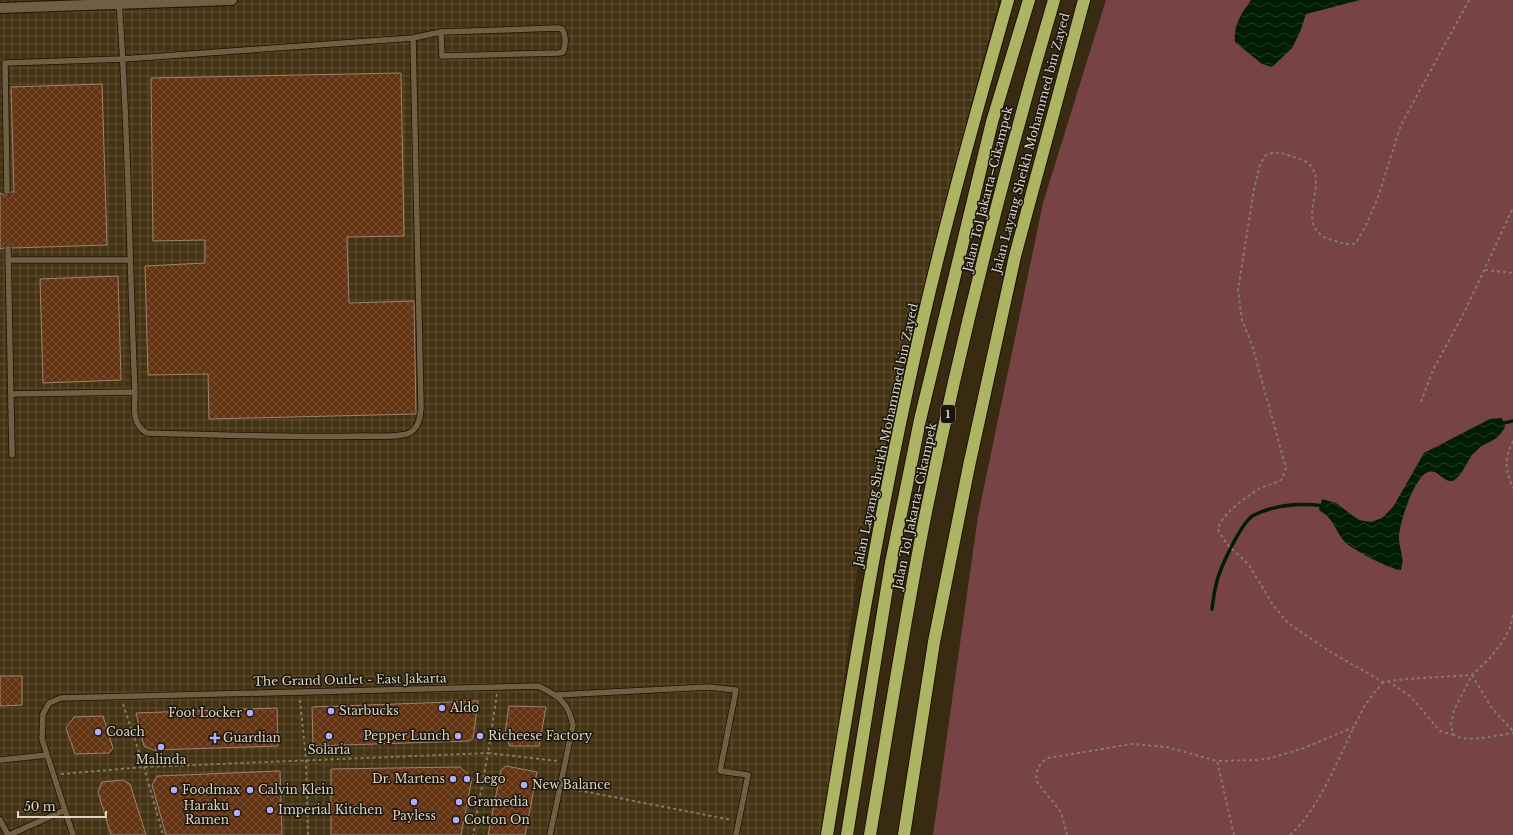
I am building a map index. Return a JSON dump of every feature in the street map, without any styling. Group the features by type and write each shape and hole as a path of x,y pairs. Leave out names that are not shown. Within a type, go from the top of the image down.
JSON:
{"highway":[{"name":"Jalan Layang Sheikh Mohammed bin Zayed","path":"827,835 854,668 907,390 956,183 1008,0"},
{"name":"Jalan Tol Jakarta–Cikampek","path":"847,835 891,563 920,420 990,129 1029,0"},
{"name":"Jalan Tol Jakarta–Cikampek","path":"870,835 903,638 926,516 974,299 1028,88 1054,0"},
{"name":"Jalan Layang Sheikh Mohammed bin Zayed","path":"904,835 934,642 972,450 1015,256 1084,0"}],"street":[{"path":"0,8 119,2 232,0"}],"lane":[{"path":"119,2 124,59 135,420 141,430 147,433 309,437 404,434 410,433 415,429 419,421 421,408 413,38"},
{"path":"7,192 5,63 124,59 413,38 441,32 558,28 562,29 565,33 564,48 563,52 559,53 442,56 441,32"},
{"path":"8,248 12,455"},
{"path":"8,260 129,260"},
{"path":"11,394 135,392"},
{"name":"The Grand Outlet - East Jakarta","path":"73,835 42,739 43,714 49,703 61,698 538,686 556,694 570,712 573,725 550,835"},
{"path":"556,694 708,688 736,690 720,771 748,775 736,835"},
{"path":"0,760 48,755"},
{"path":"0,820 9,835 65,810"}],"path":[{"path":"1383,682 1329,651 1288,623 1272,605 1260,581 1244,559 1226,544 1218,530 1223,519 1234,507 1258,489 1282,479 1286,468 1252,345 1242,320 1238,290 1254,189 1260,165 1265,156 1276,152 1282,152 1310,166 1313,171 1315,185 1312,211 1313,224 1319,232 1329,240 1346,245 1356,243 1377,200 1401,125 1469,0"},
{"path":"1421,402 1433,370 1485,270 1513,208"},
{"path":"1485,270 1513,273"},
{"path":"1513,441 1505,461 1506,472 1513,488"},
{"path":"1455,736 1451,730 1452,717 1472,675 1489,659 1504,641 1510,628 1513,615"},
{"path":"1290,835 1314,803 1365,705 1383,682 1472,675"},
{"path":"1472,675 1491,707 1513,732"},
{"path":"1388,681 1406,692 1440,731 1470,739 1513,732"},
{"path":"473,835 498,687"},
{"path":"299,692 306,760 308,835"},
{"path":"121,697 144,767 162,835"},
{"path":"1067,835 1061,812 1037,782 1037,768 1048,758 1132,744 1167,748 1217,761 1245,761 1271,758 1304,748 1354,727"},
{"path":"54,774 144,767 488,753 565,762"},
{"path":"1217,761 1234,835"},
{"path":"560,787 739,822"}],"shaded area":[{"path":"0,0 999,0 968,116 859,553 825,835 0,835"},
{"path":"1106,0 1513,0 1513,835 933,835 978,516 1043,203"}],"water":[{"path":"1251,0 1360,0 1306,14 1300,32 1292,48 1272,67 1262,64 1235,42 1235,30 1241,15"},
{"path":"1502,418 1505,427 1498,437 1480,447 1470,458 1457,478 1453,481 1447,480 1436,473 1429,472 1418,481 1405,511 1400,531 1399,542 1402,556 1401,570 1364,555 1350,546 1342,539 1329,518 1319,510 1322,499 1336,503 1359,520 1371,522 1382,518 1393,507 1424,453 1490,419"}],"building":[{"path":"401,73 404,236 347,237 349,303 414,301 416,414 209,419 208,374 148,375 145,266 205,263 205,240 153,241 151,78"},
{"path":"102,84 107,245 12,248 8,244 4,248 0,249 0,193 7,196 11,192 14,192 11,87"},
{"path":"118,276 121,380 43,383 40,279"},
{"path":"0,676 22,676 22,705 0,706"},
{"path":"478,701 473,738 469,741 313,746 312,707"},
{"path":"509,706 546,707 539,746 510,746 505,733"},
{"path":"277,708 278,746 153,750 144,746 136,713"},
{"path":"103,716 113,748 109,753 75,754 66,728 74,717"},
{"path":"506,766 537,772 525,835 488,835 501,770"},
{"path":"460,767 472,778 461,835 331,835 331,769"},
{"path":"280,771 282,835 166,835 152,785 157,776"},
{"path":"123,780 130,784 146,835 111,835 98,792 102,782"}],"waterway":[{"path":"1499,424 1513,421"},
{"path":"1212,609 1215,588 1221,569 1237,536 1249,519 1254,515 1279,507 1297,505 1324,506"}],"place":[{"name":"Aldo","path":"442,708"},
{"name":"Starbucks","path":"331,711"},
{"name":"Foot Locker","path":"250,713"},
{"name":"Coach","path":"98,732"},
{"name":"Solaria","path":"329,736"},
{"name":"Pepper Lunch","path":"458,736"},
{"name":"Richeese Factory","path":"480,736"},
{"name":"Guardian","path":"215,738"},
{"name":"Malinda","path":"161,747"},
{"name":"Dr. Martens","path":"453,779"},
{"name":"Lego","path":"467,779"},
{"name":"New Balance","path":"524,785"},
{"name":"Foodmax","path":"174,790"},
{"name":"Calvin Klein","path":"250,790"},
{"name":"Payless","path":"414,802"},
{"name":"Gramedia","path":"459,802"},
{"name":"Imperial Kitchen","path":"270,810"},
{"name":"Haraku Ramen","path":"237,813"},
{"name":"Cotton On","path":"456,820"}]}
